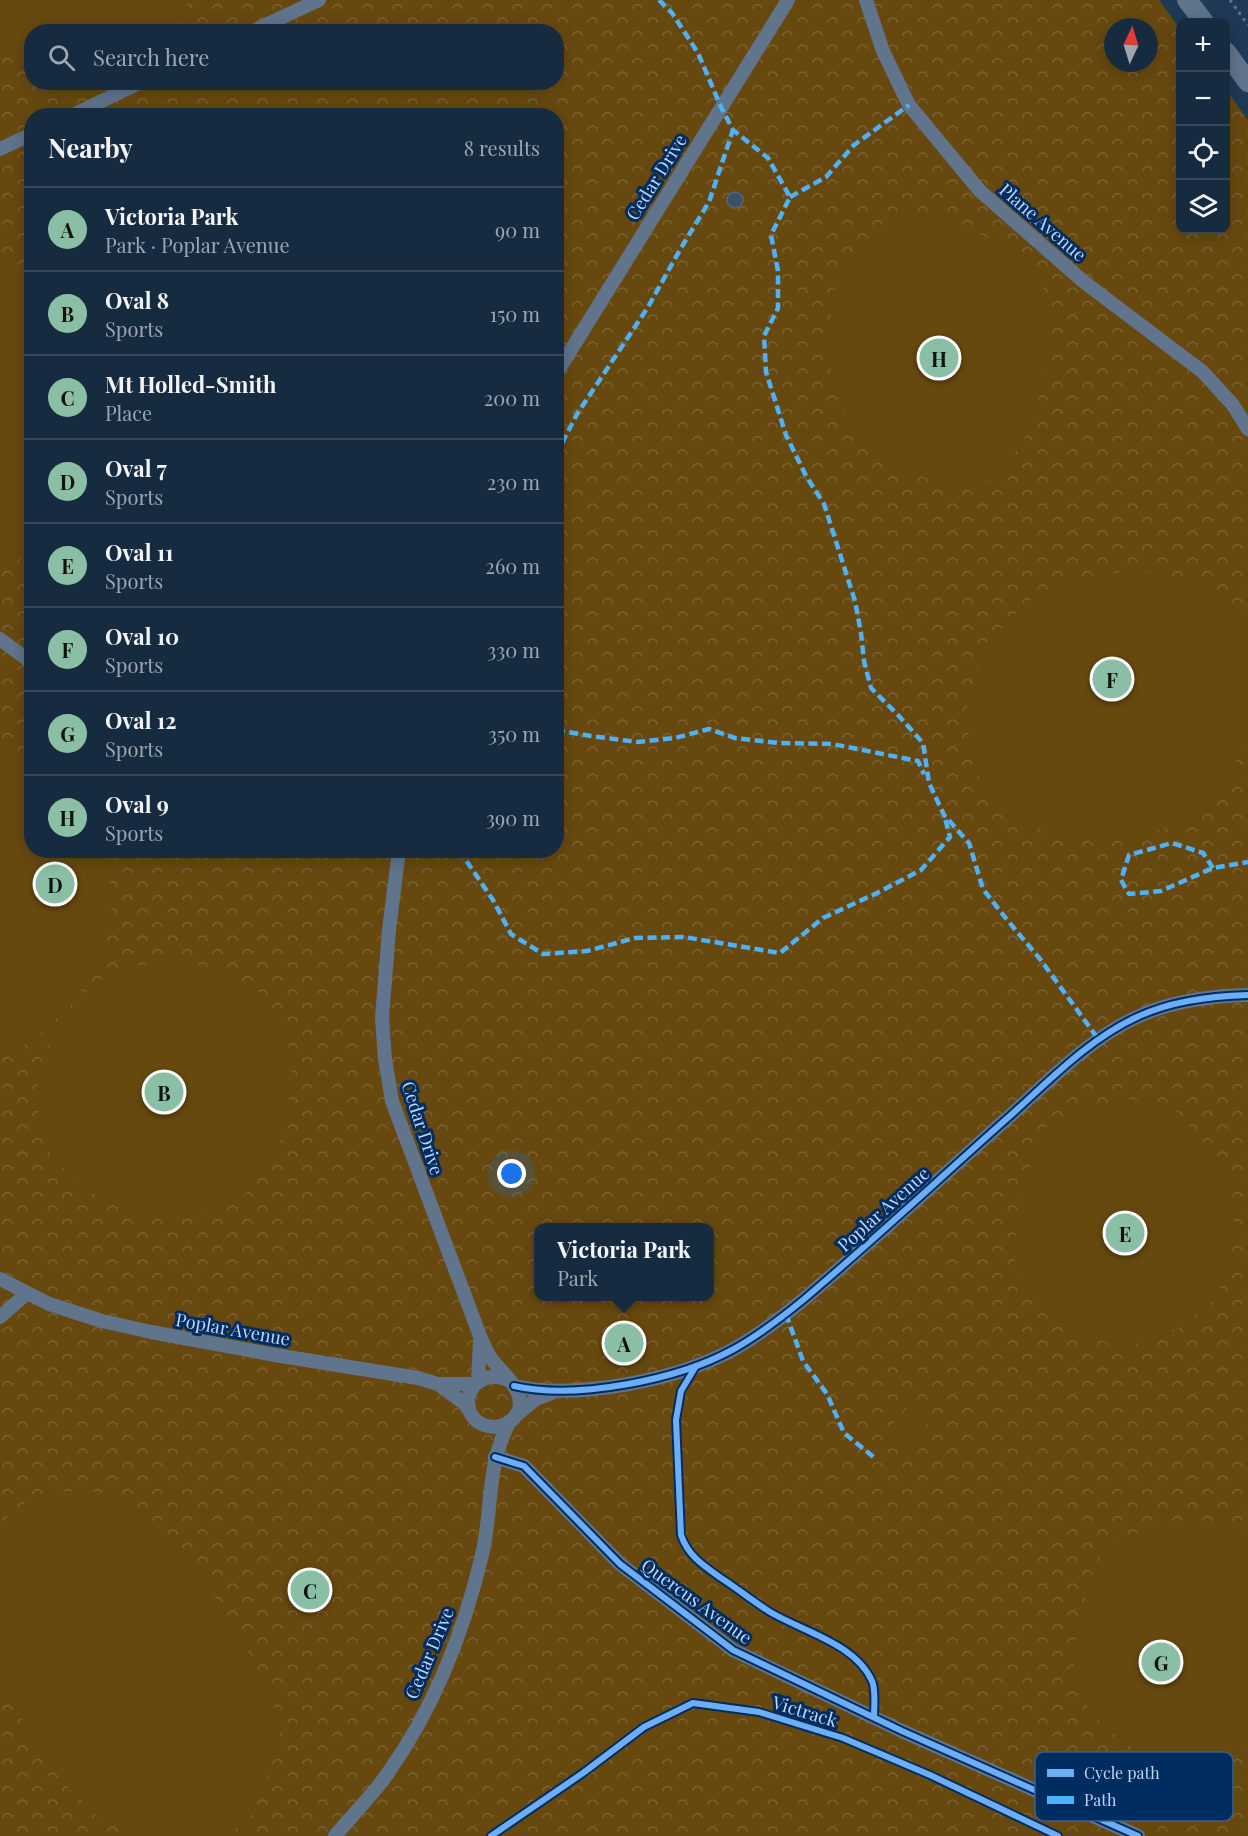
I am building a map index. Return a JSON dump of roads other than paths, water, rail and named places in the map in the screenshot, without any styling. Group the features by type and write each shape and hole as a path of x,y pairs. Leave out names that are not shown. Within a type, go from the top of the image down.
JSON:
{"main road":[{"path":"1187,0 1201,18"},
{"path":"1230,57 1248,82"}],"street":[{"path":"268,24 319,0"},
{"name":"Cedar Drive","path":"564,361 788,0"},
{"name":"Plane Avenue","path":"866,0 883,51 909,105 980,191 1084,282 1203,372 1233,405 1248,429"},
{"path":"87,108 125,90"},
{"path":"0,149 24,138"},
{"path":"0,639 24,657"},
{"name":"Cedar Drive","path":"398,858 382,1017 385,1059 392,1101 480,1336 490,1357 511,1383"},
{"name":"Poplar Avenue","path":"511,1383 538,1390 560,1390 655,1378 696,1366 746,1342 809,1295 1055,1075 1105,1035 1137,1016 1163,1007 1198,1000 1248,995"},
{"name":"Poplar Avenue","path":"0,1279 26,1294 78,1315 151,1332 418,1378 438,1384 477,1382"},
{"path":"0,1317 26,1294"},
{"name":"Cedar Drive","path":"477,1382 480,1336"},
{"path":"493,1376 511,1383 520,1404 512,1419 502,1426 486,1426 478,1422 469,1407 471,1391 477,1382 493,1376"},
{"name":"Poplar Avenue","path":"438,1384 469,1407"},
{"name":"Poplar Avenue","path":"512,1419 536,1399 560,1390"},
{"name":"Cedar Drive","path":"335,1836 388,1773 415,1730 449,1661 467,1614 483,1552 495,1457 500,1441 512,1419"},
{"name":"Cedar Drive","path":"486,1426 495,1457"},
{"name":"Quercus Avenue","path":"495,1457 524,1466 620,1564 733,1650 902,1731 1035,1790"},
{"name":"Quercus Avenue","path":"1104,1821 1138,1836"}],"place":[{"name":"Oval 9","path":"939,358"},
{"name":"Oval 10","path":"1112,679"},
{"name":"Oval 7","path":"55,884"},
{"name":"Oval 8","path":"164,1092"},
{"name":"Oval 11","path":"1125,1233"},
{"name":"Victoria Park","path":"624,1343"},
{"name":"Mt Holled-Smith","path":"310,1590"},
{"name":"Oval 12","path":"1161,1662"}]}
